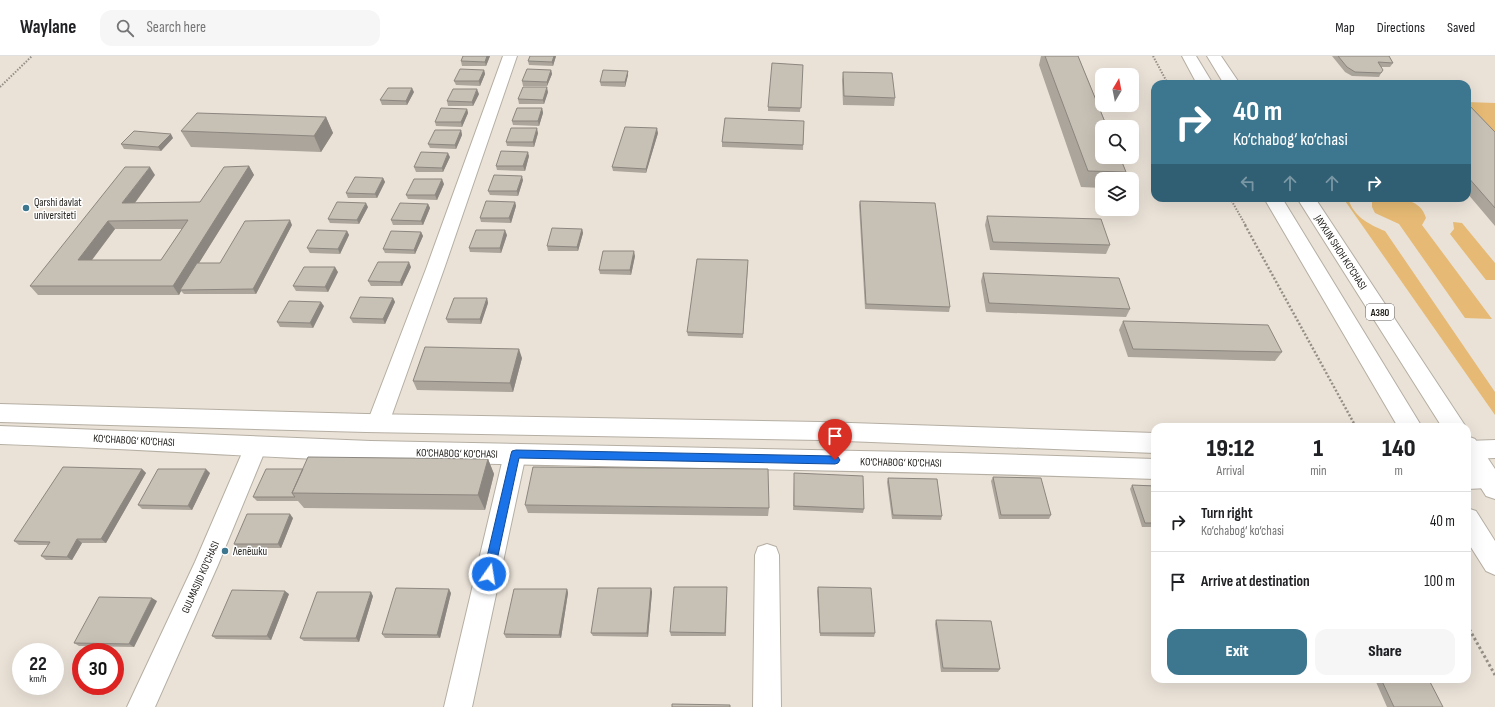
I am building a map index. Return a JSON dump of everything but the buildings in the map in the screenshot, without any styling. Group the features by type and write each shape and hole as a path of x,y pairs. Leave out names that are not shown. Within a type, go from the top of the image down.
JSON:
{"main road":[{"path":"1189,56 1203,80"},
{"path":"1214,56 1229,80"},
{"path":"1276,202 1408,423"},
{"name":"JAYXUN SHOH KO'CHASI","path":"1308,202 1451,423"},
{"name":"KO‘CHABOG‘ KO‘CHASI","path":"0,413 372,423 820,431 1151,443"},
{"path":"356,450 372,423"},
{"path":"819,460 820,431"},
{"name":"KO‘CHABOG‘ KO‘CHASI","path":"0,435 356,450 1024,464 1151,469"},
{"path":"1471,456 1483,482"},
{"path":"1471,525 1495,563"}],"street":[{"path":"372,423 435,269 510,56"},
{"name":"GULMASJID KO'CHASI","path":"141,707 206,565 256,446"},
{"path":"1471,449 1495,449"},
{"path":"458,707 516,454"},
{"path":"766,555 767,707"}],"path":[{"path":"0,88 32,56"},
{"path":"1153,56 1166,80"},
{"path":"1232,202 1354,423"},
{"path":"1471,633 1495,675"}],"shaded area":[{"path":"1471,102 1495,103 1495,141 1471,117"},
{"path":"1346,202 1349,202 1357,215 1362,219 1385,231 1495,392 1495,415"},
{"path":"1372,202 1412,202 1418,206 1423,211 1426,218 1422,225 1492,319 1465,318 1399,224 1375,213 1372,207"},
{"path":"1453,222 1462,223 1495,263 1495,280 1486,280 1450,234 1454,229"}],"place":[{"name":"Qarshi davlat universiteti","path":"26,208"},
{"name":"Лепёшки","path":"225,551"}],"route":[{"path":"489,574 516,454 835,460"}]}
